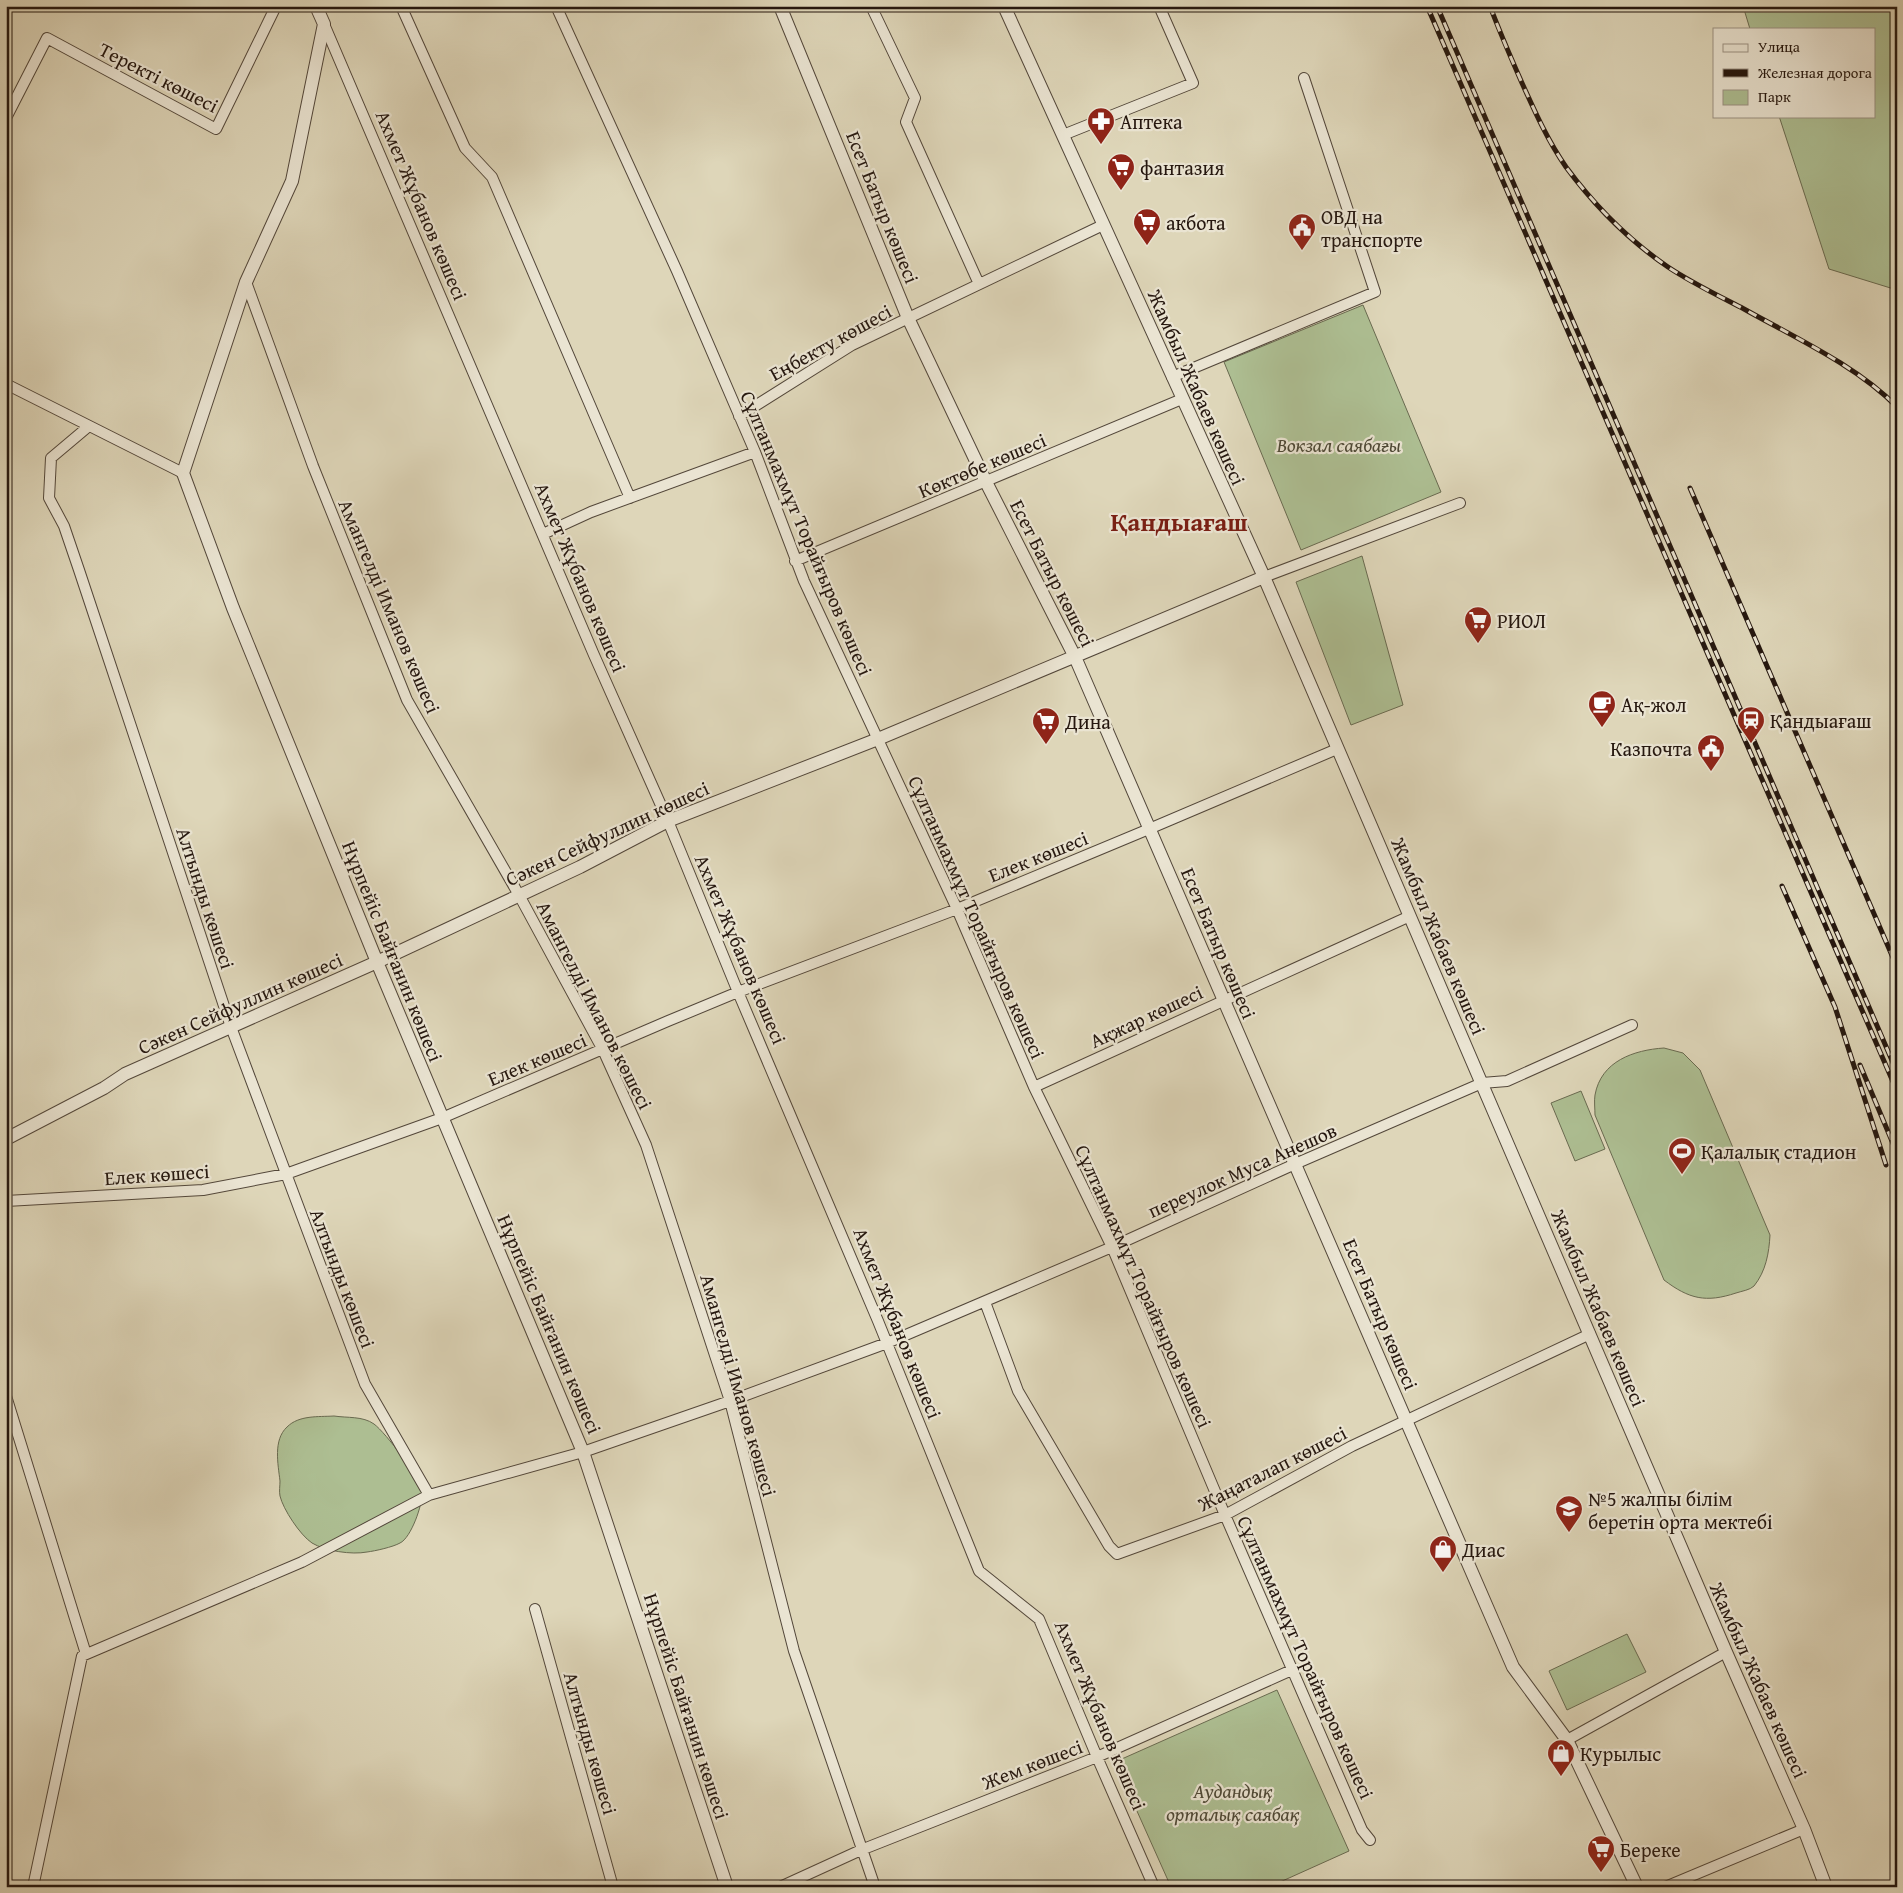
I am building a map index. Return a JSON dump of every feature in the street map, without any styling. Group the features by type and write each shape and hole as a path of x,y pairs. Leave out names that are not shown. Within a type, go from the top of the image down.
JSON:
{"street":[{"name":"Теректі көшесі","path":"6,118 47,38 216,129 276,6"},
{"name":"Ахмет Жұбанов көшесі","path":"316,6 668,821 738,992 887,1343 979,1571 1039,1619 1154,1887"},
{"path":"401,6 465,148 492,177 630,498"},
{"name":"Сұлтанмахмұт Торайғыров көшесі","path":"556,6 678,271 755,452 795,561 956,909 1034,1087 1112,1248 1225,1515 1294,1669 1362,1830 1370,1840"},
{"name":"Есет Батыр көшесі","path":"780,6 908,318 986,482 1075,657 1514,1667 1567,1740 1637,1887"},
{"path":"870,6 916,98 906,122 979,284"},
{"name":"Жамбыл Жабаев көшесі","path":"1004,6 1264,577 1726,1652 1804,1829 1826,1887"},
{"path":"1062,135 1192,83 1159,6"},
{"path":"6,384 183,473 246,282 292,181 324,24"},
{"path":"1172,377 1375,292 1304,78"},
{"name":"Еңбекту көшесі","path":"739,416 852,345 1103,225"},
{"name":"Амангелді Иманов көшесі","path":"246,282 313,466 407,700 519,895 603,1050 646,1145 730,1401 794,1651 875,1887"},
{"name":"Көктөбе көшесі","path":"795,561 1182,399"},
{"name":"Алтынды көшесі","path":"90,426 51,458 49,498 64,526 74,552 231,1027 365,1384 429,1495"},
{"path":"543,534 591,512 755,452"},
{"name":"Нұрпейіс Байғанин көшесі","path":"183,473 233,608 377,962 583,1452 727,1887"},
{"path":"1264,577 1460,503"},
{"name":"Сәкен Сейфуллин көшесі","path":"6,1139 104,1088 126,1074 377,962 580,867 668,821 878,739 1264,577"},
{"name":"Елек көшесі","path":"6,1202 203,1190 286,1174 442,1118 738,992 956,909 1337,749"},
{"name":"Ақжар көшесі","path":"1034,1087 1410,916"},
{"name":"переулок Муса Анешов","path":"86,1654 302,1562 429,1495 583,1452 730,1401 887,1343 1112,1248 1295,1164 1482,1084 1507,1081 1632,1025"},
{"name":"Жаңаталап көшесі","path":"985,1302 1018,1391 1108,1546 1117,1554 1225,1515 1352,1446 1590,1334"},
{"path":"6,1396 86,1654 82,1656 33,1887"},
{"name":"Алтынды көшесі","path":"535,1609 613,1887"},
{"path":"1567,1740 1726,1652"},
{"name":"Жем көшесі","path":"780,1887 861,1850 1097,1757 1294,1669"},
{"path":"1665,1887 1804,1829"}],"green space":[{"path":"1743,6 1897,6 1897,290 1829,269 1780,118 1876,118 1876,28 1750,28"},
{"name":"Вокзал саябағы","path":"1363,305 1441,492 1301,550 1224,362"},
{"path":"1362,556 1403,705 1351,725 1296,582"},
{"name":"Қалалық стадион","path":"1664,1048 1683,1053 1700,1070 1770,1235 1768,1255 1764,1268 1754,1286 1725,1296 1707,1298 1690,1295 1664,1280 1595,1115 1595,1097 1598,1083 1612,1066 1620,1060 1641,1051"},
{"path":"1581,1091 1605,1149 1575,1161 1551,1103"},
{"path":"334,1416 360,1418 374,1424 394,1446 420,1485 422,1497 416,1520 408,1535 400,1543 384,1549 361,1553 339,1552 317,1546 297,1528 285,1508 280,1494 278,1460 278,1445 283,1432 297,1420"},
{"path":"1627,1634 1646,1672 1567,1710 1549,1671"},
{"name":"Аудандық орталық саябақ","path":"1277,1690 1349,1851 1269,1887 1171,1887 1115,1762"}],"railway":[{"path":"1427,6 1897,1091"},
{"path":"1437,6 1897,1072"},
{"path":"1490,6 1522,83 1553,147 1577,181 1613,222 1668,267 1844,365 1881,392 1897,407"},
{"path":"1690,488 1897,967"},
{"path":"1782,886 1835,1007 1886,1165"},
{"path":"1860,1065 1897,1153"}],"place":[{"name":"Аптека","path":"1101,145"},
{"name":"фантазия","path":"1121,191"},
{"name":"акбота","path":"1147,246"},
{"name":"ОВД на транспорте","path":"1302,251"},
{"name":"РИОЛ","path":"1478,644"},
{"name":"Ақ-жол","path":"1602,728"},
{"name":"Қандыағаш","path":"1751,744"},
{"name":"Дина","path":"1046,745"},
{"name":"Казпочта","path":"1711,772"},
{"name":"Қалалық стадион","path":"1682,1175"},
{"name":"№5 жалпы білім беретін орта мектебі","path":"1569,1533"},
{"name":"Диас","path":"1443,1573"},
{"name":"Курылыс","path":"1561,1777"},
{"name":"Береке","path":"1601,1873"}],"district":[{"name":"Қандыағаш","path":"1179,522"}]}
